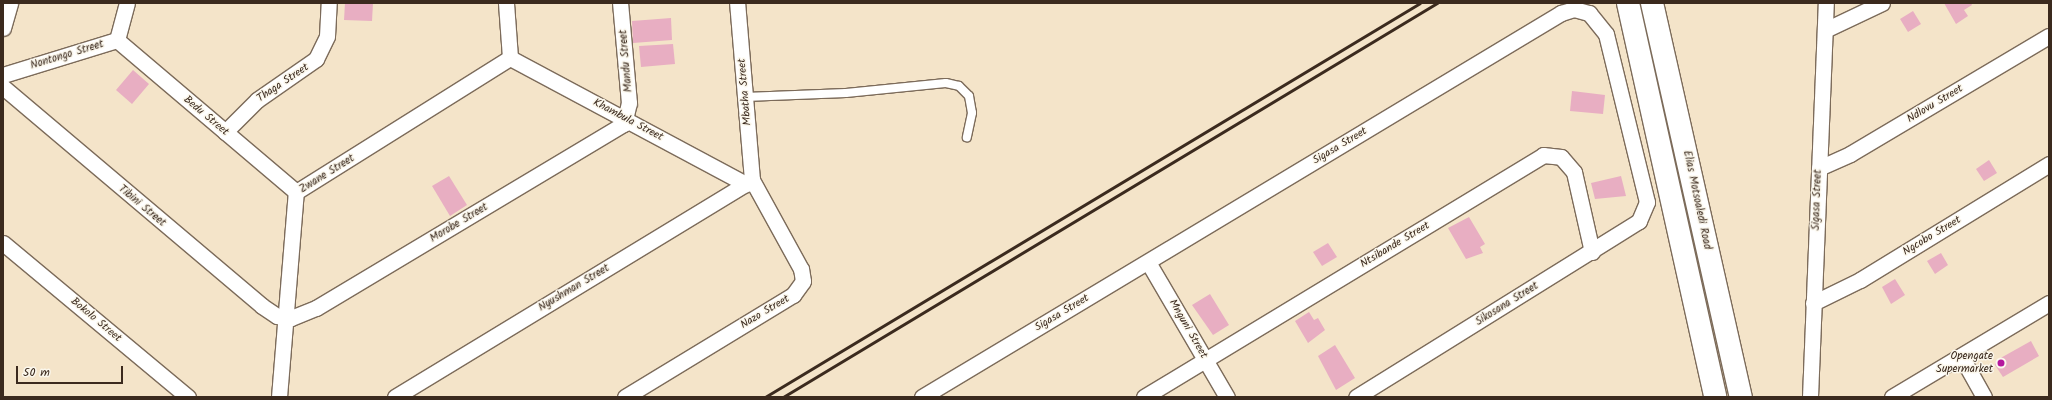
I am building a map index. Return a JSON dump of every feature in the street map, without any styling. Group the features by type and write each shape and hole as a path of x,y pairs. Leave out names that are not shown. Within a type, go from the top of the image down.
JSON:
{"main road":[{"path":"1628,3 1715,397"},
{"name":"Elias Motsoaledi Road","path":"1652,3 1741,397"}],"street":[{"path":"3,28 10,3"},
{"name":"Nontongo Street","path":"3,75 117,40 127,3"},
{"name":"Thaga Street","path":"225,132 257,100 316,59 327,36 329,3"},
{"path":"506,3 510,58"},
{"name":"Mandu Street","path":"620,3 628,120"},
{"name":"Mbatha Street","path":"737,3 745,97 749,182"},
{"name":"Sigasa Street","path":"1810,397 1826,3"},
{"path":"1826,30 1882,3"},
{"name":"Sigasa Street","path":"922,397 1568,10 1589,13 1606,34 1647,202"},
{"name":"Ndlovu Street","path":"1819,168 1861,147 2049,36"},
{"name":"Bedu Street","path":"117,40 296,192"},
{"name":"Khambula Street","path":"510,58 749,182"},
{"name":"Zwane Street","path":"278,397 296,192 510,58"},
{"name":"Tibini Street","path":"3,87 262,306 286,318"},
{"name":"Morobe Street","path":"286,318 316,308 613,132 628,120"},
{"name":"Ntsibande Street","path":"1144,397 1543,155 1561,157 1574,172 1592,252"},
{"name":"Ngcobo Street","path":"1813,303 1860,280 2049,164"},
{"name":"Nyushman Street","path":"395,397 749,182"},
{"name":"Nazo Street","path":"626,397 793,295 801,285 803,272 749,182"},
{"name":"Sikosana Street","path":"1356,397 1635,226 1647,202"},
{"name":"Bokolo Street","path":"3,243 188,397"},
{"name":"Mnguni Street","path":"1148,262 1227,397"},
{"path":"1892,397 2049,303"},
{"path":"1961,356 1984,397"}],"lane":[{"path":"745,97 846,94 946,83 959,86 969,96 972,114 967,137"}],"building":[{"path":"345,3 373,3 372,21 344,20"},
{"path":"1944,3 1971,3 1972,5 1964,10 1968,16 1956,24"},
{"path":"1913,11 1921,24 1908,32 1900,19"},
{"path":"671,18 672,40 633,43 632,21"},
{"path":"673,44 675,64 641,67 639,46"},
{"path":"133,70 149,84 132,104 116,90"},
{"path":"1572,91 1605,95 1603,114 1570,111"},
{"path":"1989,160 1997,173 1984,181 1976,169"},
{"path":"449,176 467,205 450,216 432,186"},
{"path":"1621,176 1626,196 1595,199 1591,183"},
{"path":"1469,217 1485,244 1480,247 1483,253 1466,259 1448,228"},
{"path":"1328,243 1337,257 1322,266 1313,252"},
{"path":"1941,253 1948,265 1935,274 1927,261"},
{"path":"1895,279 1905,295 1891,304 1882,287"},
{"path":"1210,294 1229,325 1213,335 1192,305"},
{"path":"1309,312 1314,320 1318,318 1325,330 1308,343 1295,321"},
{"path":"2031,341 2039,356 2003,377 1995,365 1997,360"},
{"path":"1335,345 1355,378 1336,390 1318,356"}],"railway":[{"path":"765,397 1420,3"},
{"path":"783,397 1437,3"}],"place":[{"name":"Opengate Supermarket","path":"2001,363"}]}
